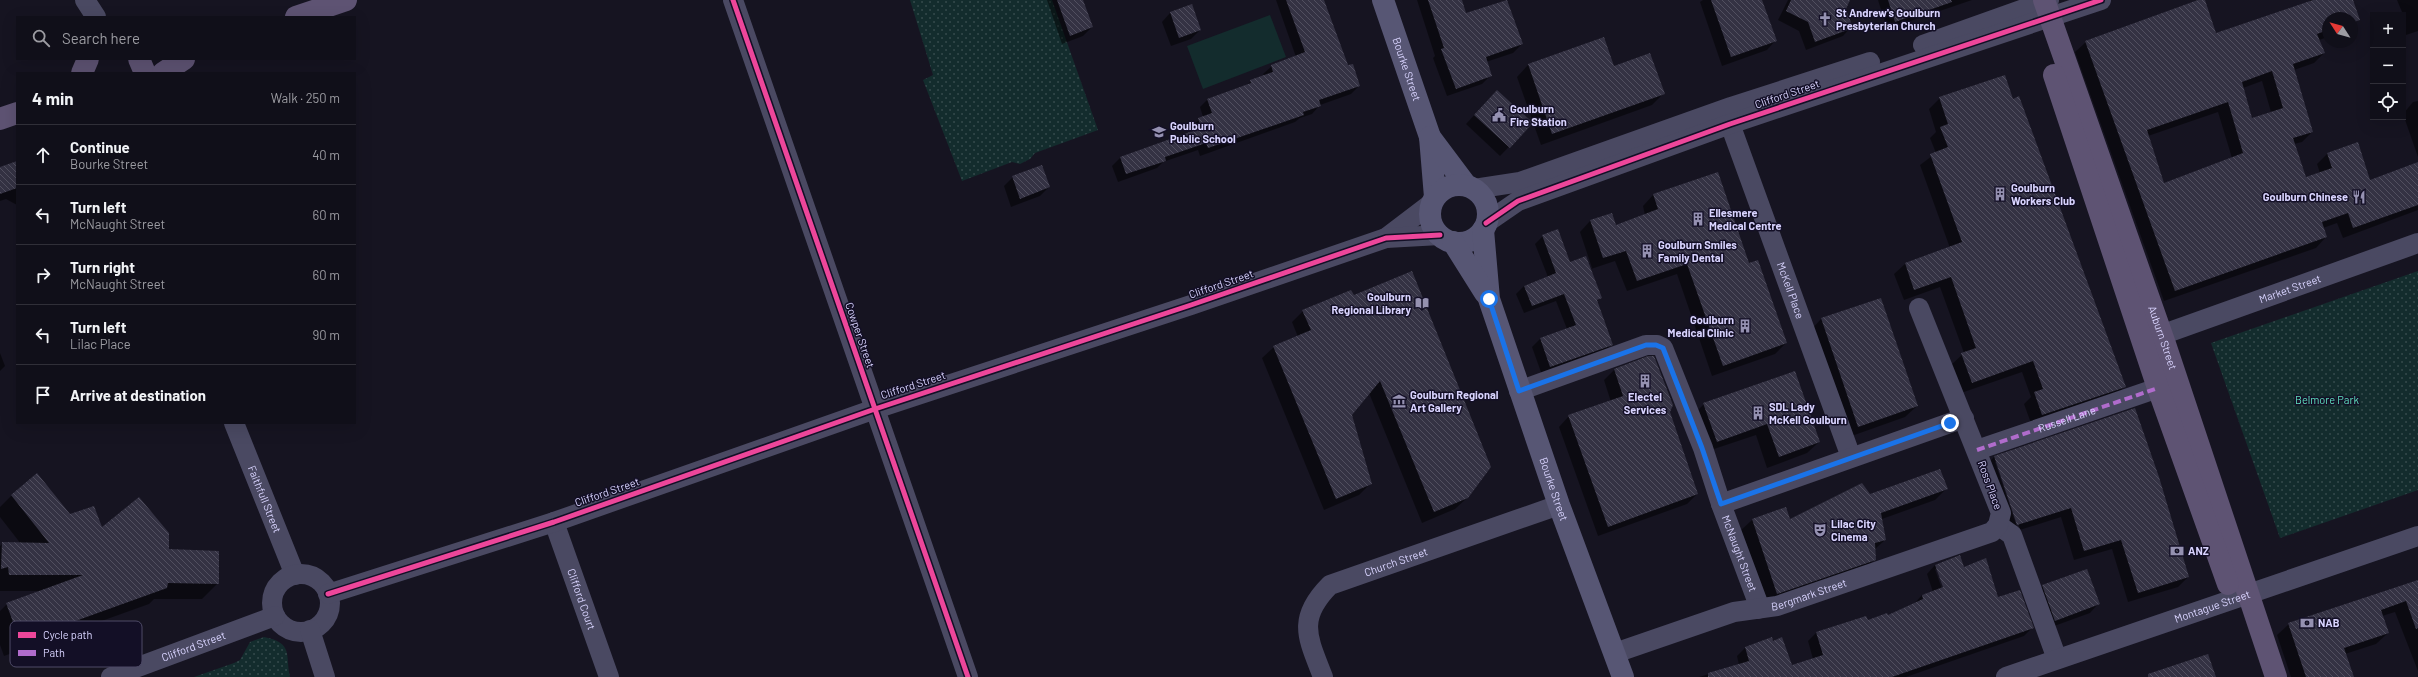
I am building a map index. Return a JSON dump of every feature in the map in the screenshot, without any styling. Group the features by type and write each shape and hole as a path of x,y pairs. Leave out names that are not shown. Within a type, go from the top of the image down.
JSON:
{"main road":[{"path":"299,16 346,0"},
{"name":"Bourke Street","path":"1383,0 1430,138 1433,200"},
{"name":"Auburn Street","path":"2040,7 2161,334 2241,598 2262,677"},
{"name":"Auburn Street","path":"2040,7 2158,388 2241,598 2276,677"},
{"path":"82,72 88,60"},
{"path":"139,60 145,72"},
{"path":"164,72 182,60"},
{"path":"0,119 16,113"},
{"name":"Bourke Street","path":"1430,138 1470,187"},
{"path":"1448,186 1470,187 1486,204 1484,227 1469,241 1446,239 1431,223 1430,213 1433,200 1448,186"},
{"name":"Bourke Street","path":"1484,227 1489,299 1559,505 1623,677"},
{"name":"Bourke Street","path":"1446,239 1489,299"}],"street":[{"path":"85,0 86,16"},
{"path":"85,0 95,16"},
{"name":"Cowper Street","path":"733,0 968,677"},
{"name":"Clifford Street","path":"1470,187 1520,182 1733,118 2040,7 2101,0"},
{"name":"McKell Place","path":"1733,118 1851,457"},
{"name":"Clifford Street","path":"1484,227 1518,201 1695,129"},
{"name":"Clifford Street","path":"1386,238 1433,200"},
{"name":"Clifford Street","path":"328,594 554,522 875,409 1191,305 1386,238 1446,239"},
{"name":"Market Street","path":"2161,334 2418,243"},
{"name":"Ross Place","path":"1919,308 2001,513 1998,525 2012,535 2057,658"},
{"name":"McNaught Street","path":"1519,391 1646,345 1656,345 1663,348 1700,441 1721,504 1758,601 1758,609"},
{"name":"Russell Lane","path":"1977,450 2158,388"},
{"path":"1721,504 1964,418"},
{"name":"Faithfull Street","path":"234,424 295,575"},
{"name":"Church Street","path":"1323,677 1308,630 1309,613 1318,597 1330,586 1559,505"},
{"name":"Clifford Court","path":"554,522 609,677"},
{"name":"Bergmark Street","path":"1615,653 1734,612 1777,606 1978,538 1992,532 1998,525"},
{"name":"Montague Street","path":"2006,677 2057,658 2241,598 2418,536"},
{"path":"295,575 307,575 319,580 328,594 330,603 326,616 318,626 302,632 290,630 282,625 275,616 272,607 275,590 287,578 295,575"},
{"name":"Clifford Street","path":"142,665 275,616"},
{"path":"310,630 325,677"},
{"name":"Clifford Street","path":"111,677 138,667"}],"green space":[{"path":"910,0 1052,0 1098,130 1035,153 1030,159 1020,164 1012,162 962,181 923,80 933,75"},
{"path":"1270,15 1286,57 1203,89 1187,46"},
{"name":"Belmore Park","path":"2418,271 2418,490 2280,538 2211,343"},
{"path":"264,637 274,640 284,646 290,677 194,677 240,660 250,642"}],"building":[{"path":"1057,0 1083,0 1093,27 1070,36"},
{"path":"1286,0 1324,0 1348,65 1353,64 1360,86 1319,100 1321,106 1303,112 1304,115 1208,148 1206,143 1165,157 1166,161 1126,174 1120,157 1201,128 1198,118 1212,113 1207,99 1251,83 1250,80 1273,72 1271,65 1305,52"},
{"path":"1428,0 1462,0 1466,13 1507,0 1523,44 1486,57 1492,76 1456,89 1441,49 1444,48"},
{"path":"1711,0 1762,0 1777,41 1731,57"},
{"name":"St Andrew's Goulburn Presbyterian Church","path":"1791,0 1850,0 1846,9 1853,28 1815,42 1808,22 1786,11"},
{"path":"1888,0 1951,0 1952,2 1895,22"},
{"path":"2198,0 2205,0 2216,33 2313,0 2353,0 2357,12 2322,12 2322,32 2317,34 2325,53 2293,64 2313,132 2293,138 2306,177 2332,168 2327,153 2358,142 2370,180 2418,162 2418,205 2353,228 2348,213 2322,222 2327,237 2175,291 2085,41","holes":["2272,71 2283,108 2252,118 2242,82","2228,102 2243,153 2164,183 2147,130"]},
{"path":"1192,4 1201,30 1179,38 1170,12"},
{"path":"1604,37 1614,66 1650,53 1665,94 1552,134 1528,64"},
{"path":"2005,75 2013,99 2019,96 2126,387 2042,415 2034,392 2043,389 2033,361 1972,383 1961,353 1976,348 1951,277 1914,290 1905,263 1962,242 1930,154 1948,147 1940,127 1948,124 1939,97"},
{"path":"1497,90 1533,123 1510,148 1474,115"},
{"path":"16,161 16,188 0,194 0,167"},
{"path":"1042,165 1050,187 1020,199 1012,176"},
{"path":"1718,172 1749,263 1758,260 1787,343 1723,366 1687,264 1637,281 1626,251 1603,258 1590,220 1612,213 1616,225 1658,209 1653,194"},
{"path":"1558,229 1570,262 1586,256 1602,298 1597,300 1613,345 1550,367 1540,338 1576,325 1564,294 1532,306 1524,286 1556,273 1542,235"},
{"path":"1412,271 1491,467 1468,498 1434,512 1380,381 1352,415 1372,484 1336,499 1273,346 1311,330 1302,310 1351,290 1354,295"},
{"path":"1881,298 1918,406 1858,427 1821,318"},
{"path":"1648,356 1654,356 1673,405 1670,412 1698,494 1608,527 1568,415 1623,396 1614,369"},
{"name":"SDL Lady McKell Goulburn","path":"1795,371 1820,442 1779,457 1767,424 1717,442 1703,403"},
{"path":"2135,408 2159,477 2189,577 2138,593 2121,540 2084,551 2071,508 2017,525 1994,456"},
{"name":"Lilac City Cinema","path":"1940,469 1948,489 1881,513 1886,540 1875,543 1876,560 1777,594 1752,519 1786,507 1790,519 1862,483 1870,494"},
{"path":"37,473 70,514 94,506 102,527 139,497 169,533 169,549 219,551 219,584 168,583 167,588 75,621 13,621 6,603 83,575 9,575 8,567 1,569 2,542 49,543 11,495"},
{"path":"1960,555 1964,567 1986,558 1998,597 2020,590 2034,628 1892,677 1708,677 1708,673 1749,661 1745,647 1772,637 1773,641 1782,637 1792,665 1823,655 1816,632 1866,616 1868,620 1887,613 1888,615 1923,599 1922,595 1943,587 1935,565"},
{"path":"2087,569 2100,604 2055,621 2042,585"},
{"path":"2418,580 2418,628 2416,629 2406,601 2381,610 2389,633 2344,648 2354,677 2306,677 2288,623"},
{"path":"2208,654 2216,677 2148,677 2148,674"}],"marked path":[{"path":"1977,450 2158,388"}],"cycle path":[{"path":"733,0 968,677"},
{"path":"1486,223 1518,201 1730,124 2101,0"},
{"path":"328,594 554,522 875,409 1191,305 1386,238 1440,235"}],"place":[{"name":"St Andrew's Goulburn Presbyterian Church","path":"1825,19"},
{"name":"Goulburn Fire Station","path":"1499,115"},
{"name":"Goulburn Public School","path":"1159,132"},
{"name":"Goulburn Workers Club","path":"2000,194"},
{"name":"Goulburn Chinese","path":"2359,197"},
{"name":"Ellesmere Medical Centre","path":"1698,219"},
{"name":"Goulburn Smiles Family Dental","path":"1647,251"},
{"name":"Goulburn Regional Library","path":"1422,303"},
{"name":"Goulburn Medical Clinic","path":"1745,326"},
{"name":"Electel Services","path":"1645,381"},
{"name":"Goulburn Regional Art Gallery","path":"1399,401"},
{"name":"SDL Lady McKell Goulburn","path":"1758,413"},
{"name":"Lilac City Cinema","path":"1820,530"},
{"name":"ANZ","path":"2177,551"},
{"name":"NAB","path":"2307,623"}],"route":[{"path":"1489,299 1519,391 1646,345 1656,345 1663,348 1668,356 1721,504 1950,423"}]}
